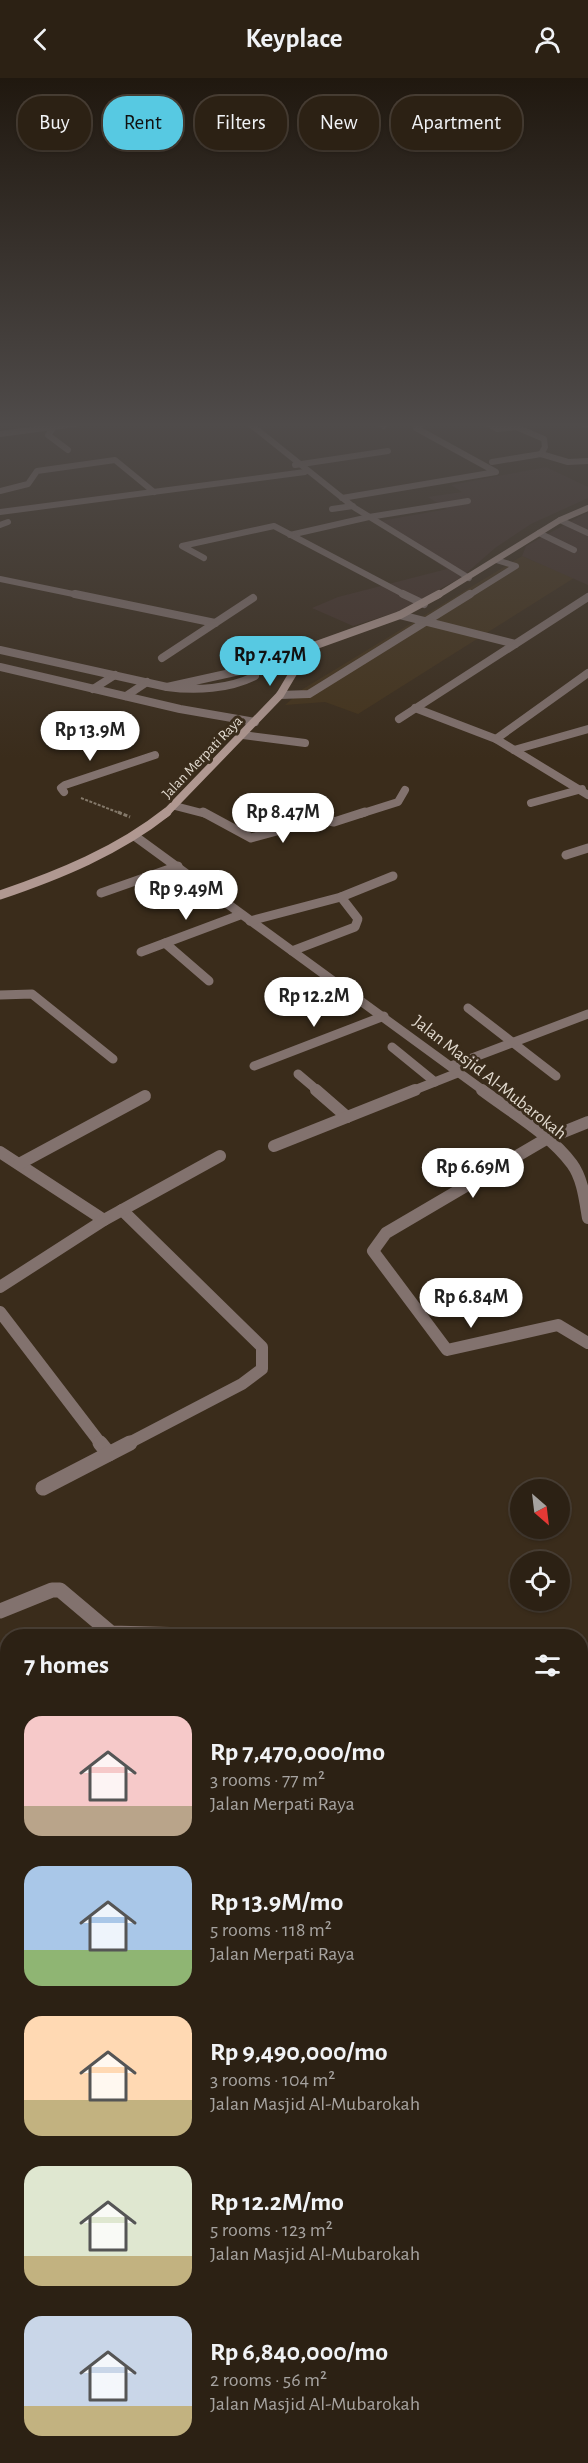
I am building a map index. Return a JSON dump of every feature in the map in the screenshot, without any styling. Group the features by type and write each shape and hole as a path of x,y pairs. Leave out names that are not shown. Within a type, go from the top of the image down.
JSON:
{"main road":[{"name":"Jalan Merpati Raya","path":"0,895 49,878 136,837 152,825 175,806 280,695 308,648 424,604 535,535"}],"street":[{"path":"204,558 182,546 227,535"},
{"path":"291,535 370,579 424,604"},
{"path":"396,535 469,578"},
{"path":"544,535 574,550"},
{"path":"280,695 309,694 516,566 496,560"},
{"path":"0,579 215,623"},
{"path":"162,658 253,598"},
{"path":"399,719 586,600"},
{"path":"400,615 515,644"},
{"path":"0,650 167,687 201,688 248,681 255,676 253,671 244,670 167,687"},
{"path":"0,668 255,722"},
{"path":"496,739 588,673"},
{"path":"93,689 115,675"},
{"path":"126,696 147,682"},
{"path":"416,708 496,739 588,795"},
{"path":"514,750 588,729"},
{"path":"243,735 305,743"},
{"path":"64,792 61,788 65,785 155,755"},
{"path":"531,803 588,787"},
{"path":"175,806 200,811 244,836 258,837 321,819 334,822 398,802 405,790"},
{"name":"Jalan Masjid Al-Mubarokah","path":"136,837 178,866 240,915 456,1069 546,1139 573,1165 582,1185 588,1218"},
{"path":"566,855 588,848"},
{"path":"101,893 178,866"},
{"path":"250,921 341,897 393,876"},
{"path":"292,951 355,927 358,918 341,897"},
{"path":"141,952 240,915"},
{"path":"165,943 209,981"},
{"path":"0,995 32,994 113,1059"},
{"path":"468,1008 556,1076"},
{"path":"274,1146 435,1082 456,1069 512,1042 588,1014"},
{"path":"254,1066 384,1016"},
{"path":"392,1047 435,1082"},
{"path":"298,1074 347,1117"},
{"path":"19,1164 145,1096"},
{"path":"588,1122 546,1139 386,1233 373,1251 447,1350 558,1325 588,1343"},
{"path":"0,1152 104,1220"},
{"path":"0,1287 104,1220 220,1156"},
{"path":"43,1488 242,1384 262,1369 262,1347 122,1210"},
{"path":"0,1312 109,1454"},
{"path":"0,1611 52,1590 60,1590 106,1629"}],"path":[{"path":"64,792 152,825"}],"shaded area":[{"path":"395,535 514,535 495,548 462,577 397,612 353,626 312,608 338,597 447,569"},
{"path":"546,535 588,535 588,585 522,556 526,546"},
{"path":"522,556 574,578 358,714 325,702 285,705 303,689"}]}
